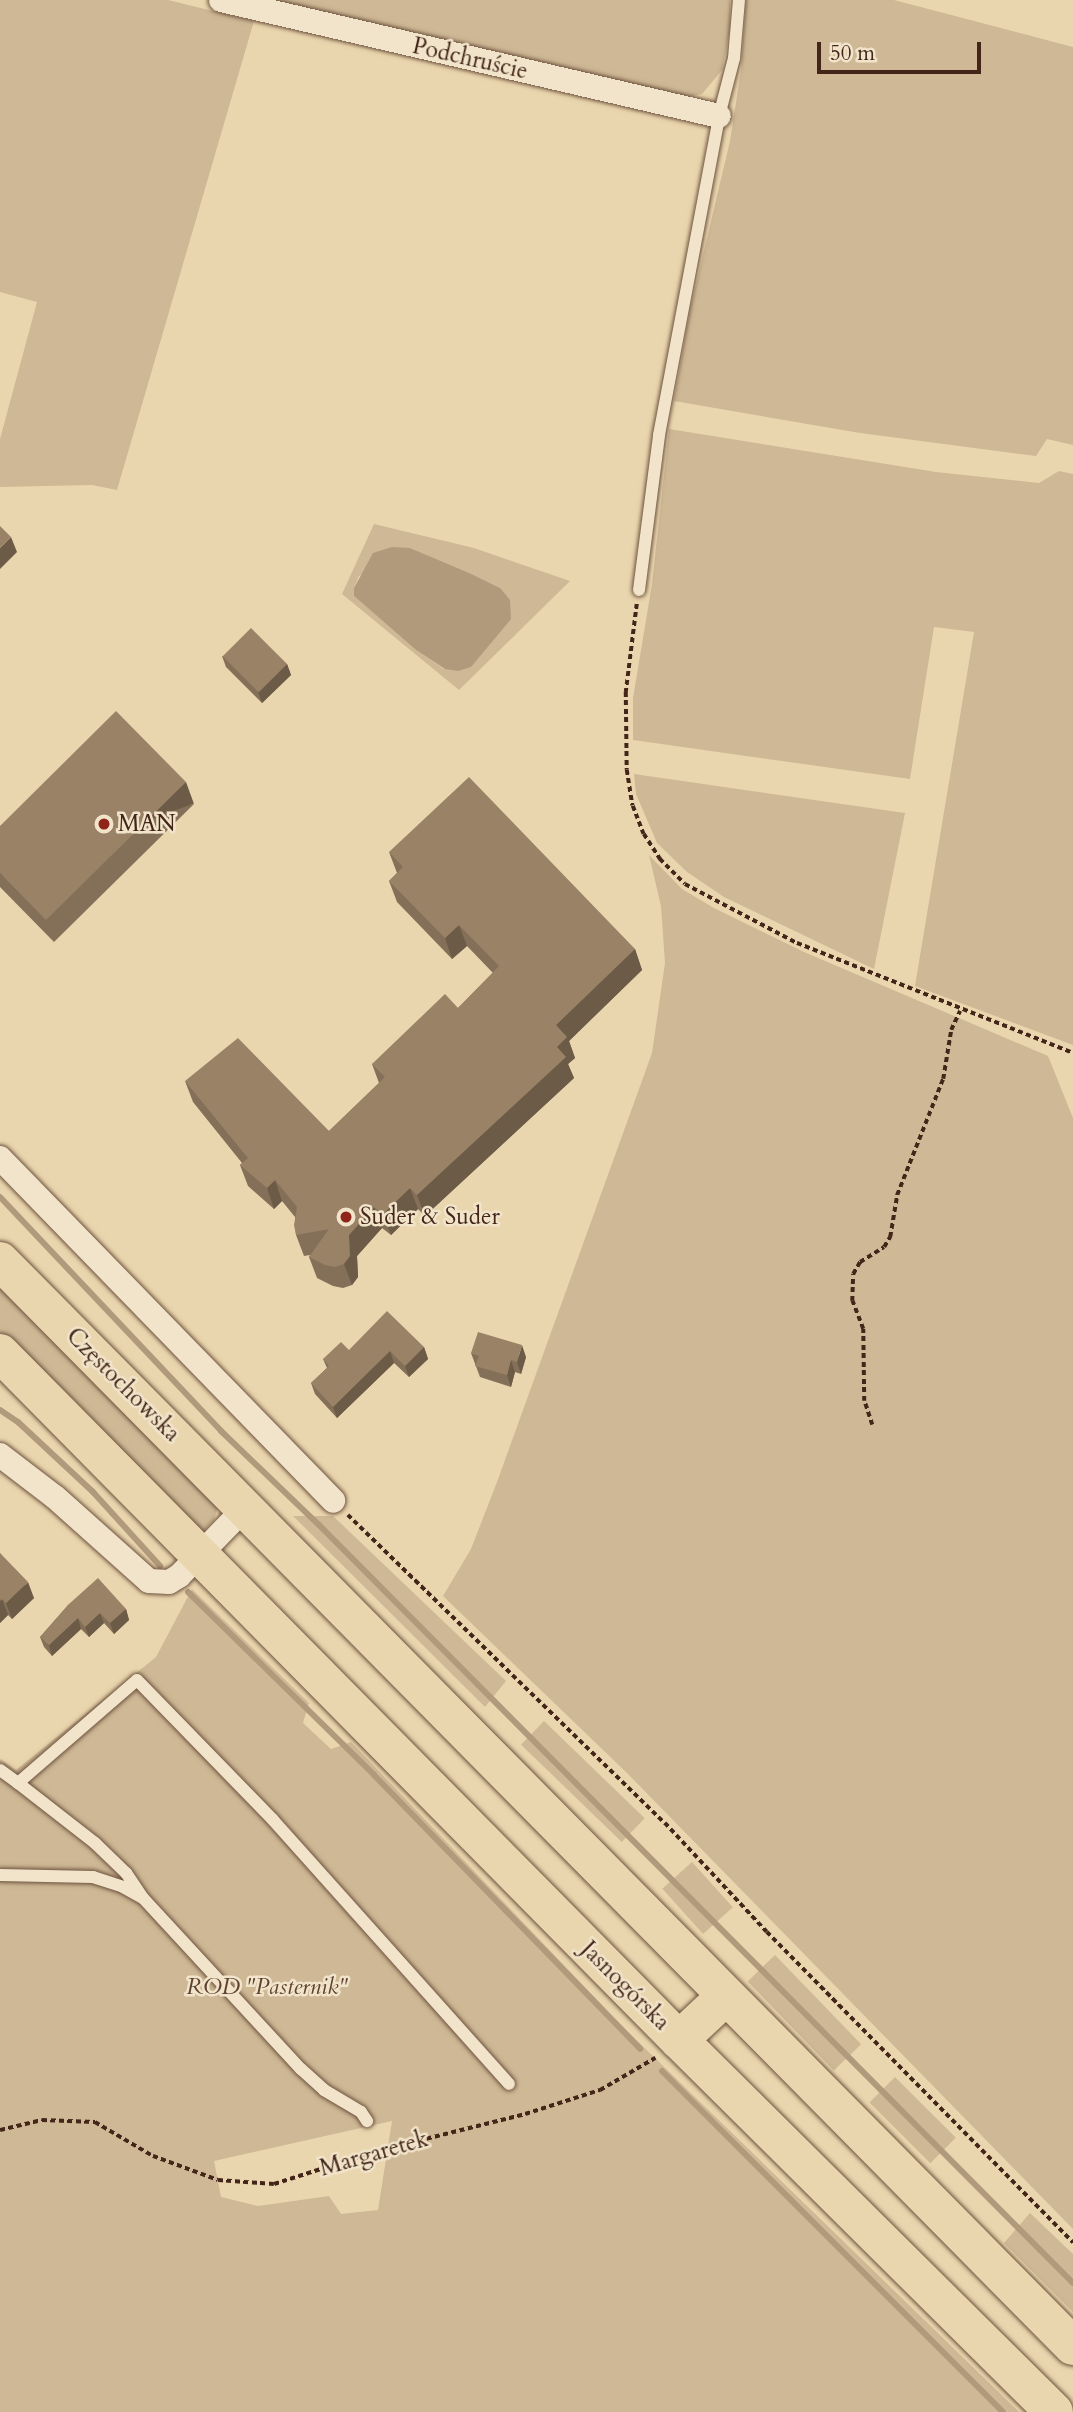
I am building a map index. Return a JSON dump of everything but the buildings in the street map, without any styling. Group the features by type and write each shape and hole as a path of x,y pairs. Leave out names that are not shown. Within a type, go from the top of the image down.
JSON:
{"main road":[{"name":"Częstochowska","path":"0,1261 245,1508"},
{"path":"0,1353 200,1556"},
{"path":"245,1508 1073,2346"},
{"name":"Jasnogórska","path":"200,1556 679,2040 1054,2412"},
{"path":"679,2040 726,1996"}],"street":[{"name":"Podchruście","path":"221,0 719,116"},
{"path":"0,1158 332,1501"},
{"path":"0,1455 55,1496 149,1581 169,1582 179,1576 245,1508"}],"lane":[{"path":"639,590 659,435 719,116 734,58 739,0"},
{"path":"18,1783 137,1680 273,1820 509,2084"},
{"path":"0,1770 95,1843 126,1873 143,1898 301,2069 324,2090 361,2112 367,2121"},
{"path":"0,1875 93,1877 123,1887 143,1898"}],"path":[{"path":"639,590 626,692 627,771 633,806 644,834 660,859 685,884 797,943 960,1011 1073,1054"},
{"path":"872,1425 864,1401 863,1328 852,1301 853,1274 860,1262 884,1247 890,1237 897,1195 943,1079 951,1030 960,1011"},
{"path":"332,1501 665,1823 767,1932 1073,2242"},
{"name":"Margaretek","path":"0,2130 42,2120 95,2122 153,2155 218,2180 274,2184 377,2151 525,2114 600,2090 642,2069 679,2040"}],"green space":[{"path":"0,0 168,0 254,21 117,490 92,485 0,487 0,439 37,302 0,292"},
{"path":"272,0 730,0 730,27 722,70 702,94 669,101"},
{"path":"746,0 894,0 1073,47 1073,445 1047,439 1036,456 860,433 674,401 690,310 730,141 741,70"},
{"path":"669,429 936,472 1039,483 1059,471 1073,474 1073,1045 915,986 974,632 934,627 910,779 633,740 633,698 652,584"},
{"path":"374,524 474,548 570,581 459,690 342,594","holes":["410,548 500,588 444,669 416,650 354,596 359,576"]},
{"path":"634,774 905,813 874,969 724,897 687,872 657,843 636,794"},
{"path":"649,855 682,889 714,908 804,952 1048,1056 1073,1118 1073,2229 627,1773 443,1596 471,1549 497,1482 652,1053 665,963 661,906"},
{"path":"0,1283 218,1506 214,1520 200,1534 0,1332"},
{"path":"293,1516 333,1516 506,1681 485,1707"},
{"name":"ROD \"Pasternik\"","path":"192,1589 309,1703 303,1723 331,1749 351,1742 623,2027 1019,2412 0,2412 0,1759 16,1770 156,1657","holes":["392,2121 378,2210 341,2214 329,2196 258,2206 221,2197 214,2161"]},
{"path":"544,1721 645,1818 622,1842 521,1745"},
{"path":"692,1862 733,1907 703,1934 662,1889"},
{"path":"775,1955 861,2044 834,2071 748,1981"},
{"path":"895,2077 956,2138 930,2163 870,2102"},
{"path":"1030,2213 1073,2254 1073,2312 1004,2243"}],"shaded area":[{"path":"392,547 410,548 469,573 500,588 510,600 511,619 471,667 458,671 445,669 416,650 354,596 354,588 373,553"}],"waterway":[{"path":"0,1197 221,1431 319,1525 1073,2283"},
{"path":"0,1410 18,1422 93,1492 160,1566"},
{"path":"188,1592 374,1775 640,2049"},
{"path":"662,2071 1003,2412"}],"place":[{"name":"MAN","path":"104,824"},
{"name":"Suder & Suder","path":"346,1217"}]}
